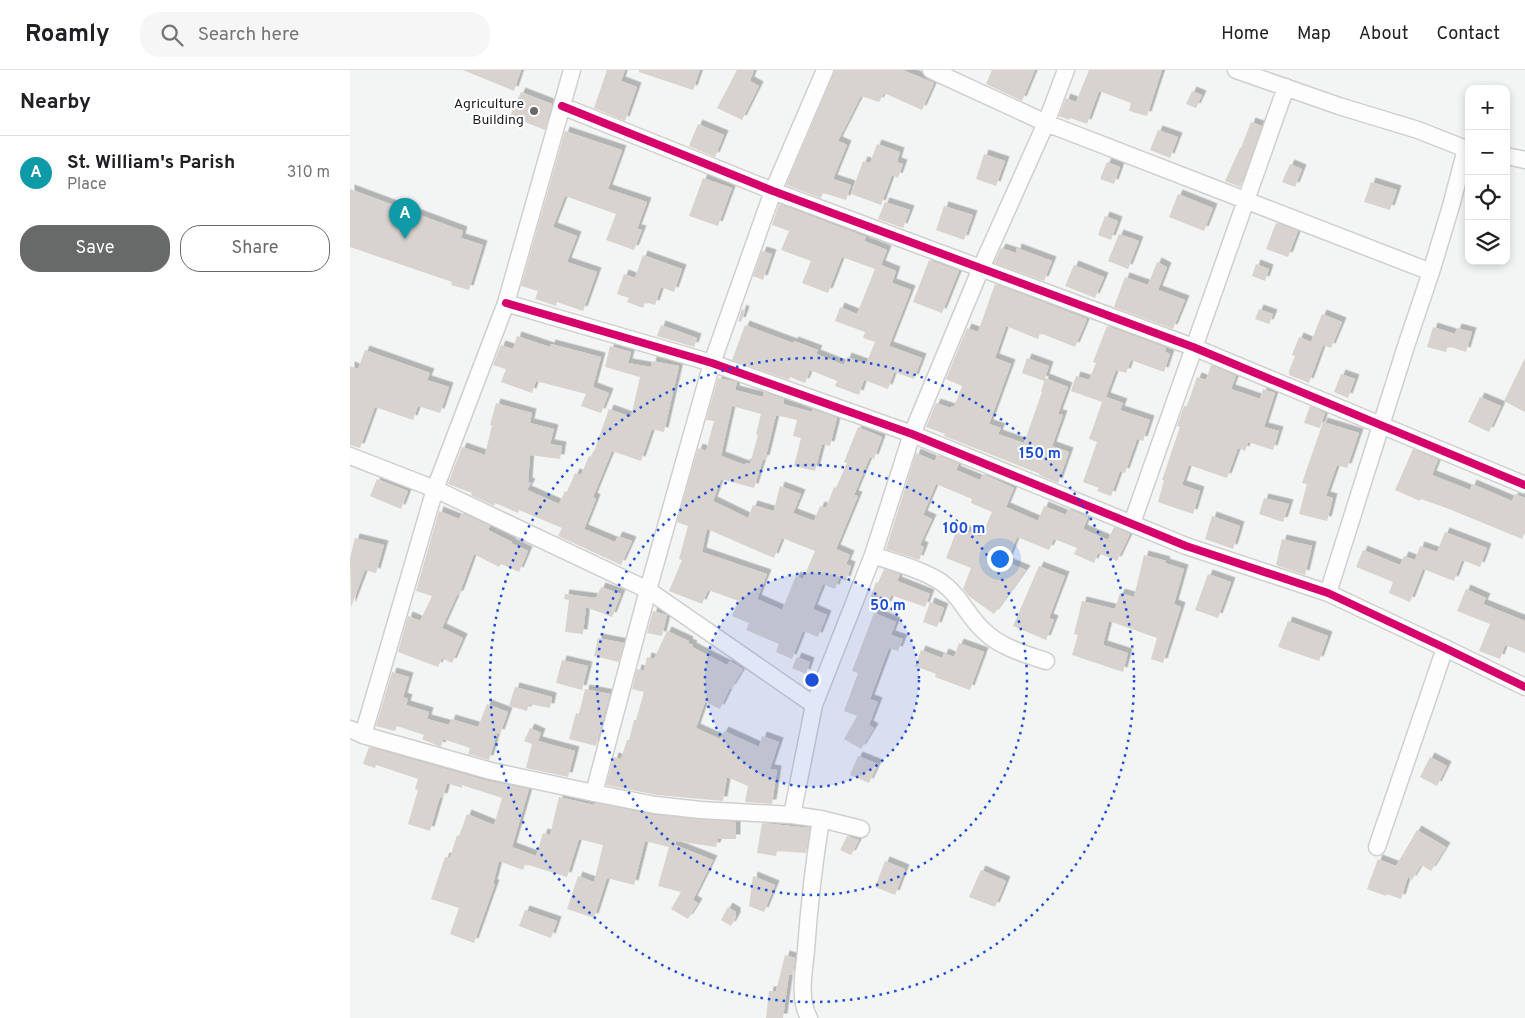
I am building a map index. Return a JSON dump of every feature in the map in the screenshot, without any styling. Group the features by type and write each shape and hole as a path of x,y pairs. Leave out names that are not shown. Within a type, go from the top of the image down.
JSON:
{"street":[{"path":"572,70 506,303 435,489 357,732 491,771 654,805 701,810 792,815 821,819 861,829"},
{"path":"594,793 648,590 712,363 773,191 825,70"},
{"path":"931,70 1046,123 1431,272"},
{"path":"792,815 814,706 873,555 912,434 981,268 1046,123 1066,70"},
{"path":"1236,70 1339,106 1418,130 1447,143 1465,148"},
{"path":"1132,523 1286,87"},
{"path":"562,106 773,191 1193,347 1525,485"},
{"path":"1328,594 1431,272 1465,156"},
{"path":"1510,157 1525,160"},
{"path":"506,303 712,363 912,434 1186,546 1328,594 1525,687"},
{"path":"350,456 435,489 648,590 814,706"},
{"path":"873,555 930,576 941,582 960,600 982,630 991,638 1046,662"},
{"path":"1377,847 1445,648"},
{"path":"809,1018 805,1011 803,990 811,885 821,819"}],"building":[{"path":"463,70 521,70 514,91"},
{"path":"607,70 625,70 621,81 637,87 625,121 594,108"},
{"path":"639,70 700,70 693,90 639,72"},
{"path":"737,70 754,70 750,81 759,86 742,120 717,108"},
{"path":"835,70 903,70 934,83 922,110 884,93 879,102 861,96 838,141 847,145 833,179 851,185 846,200 823,193 821,198 786,185"},
{"path":"992,70 1035,70 1022,101 986,84"},
{"path":"1089,70 1162,70 1147,116 1129,111 1131,103 1099,91 1087,124 1059,116 1066,98 1076,102"},
{"path":"1192,91 1202,95 1196,108 1186,104"},
{"name":"Agriculture Building","path":"521,92 552,104 545,130 510,116"},
{"path":"1251,122 1262,126 1240,187 1225,181"},
{"path":"698,124 724,135 715,157 689,146"},
{"path":"1158,130 1178,137 1170,158 1150,150"},
{"path":"565,131 622,150 608,189 647,202 637,229 642,230 634,250 606,240 616,214 565,196 553,227 577,236 567,262 597,272 583,311 557,302 556,306 535,299 538,291 521,286"},
{"path":"877,144 900,152 897,162 903,164 898,178 892,175 881,205 851,194 863,161 870,163"},
{"path":"984,154 1005,161 996,186 976,179"},
{"path":"1107,162 1120,167 1114,184 1100,179"},
{"path":"1290,164 1302,169 1295,187 1282,182"},
{"path":"703,178 732,188 718,226 689,216"},
{"path":"1371,182 1397,190 1390,210 1364,202"},
{"path":"350,189 463,231 461,238 483,245 469,290 451,285 452,282 350,247"},
{"path":"1178,194 1213,208 1204,231 1169,217"},
{"path":"885,202 910,210 903,228 878,219"},
{"path":"779,204 866,237 864,241 887,250 881,265 896,271 892,283 911,290 889,346 922,358 914,379 894,372 888,389 864,380 859,395 835,386 837,381 810,370 805,383 790,377 789,380 732,360 745,325 818,350 816,354 844,365 847,357 866,364 875,342 863,338 865,332 835,321 840,307 857,314 875,269 842,257 828,293 802,283 811,261 781,250 789,231 772,225"},
{"path":"944,206 973,215 964,240 936,230"},
{"path":"1105,216 1118,221 1111,240 1098,235"},
{"path":"1276,223 1298,231 1288,257 1266,249"},
{"path":"1119,234 1139,241 1128,269 1108,261"},
{"path":"1001,248 1016,253 1017,248 1052,261 1044,281 994,263"},
{"path":"762,251 772,254 763,280 753,276"},
{"path":"643,255 682,269 674,292 661,287 655,305 645,302 643,308 627,302 629,298 617,294 624,274 635,278"},
{"path":"929,260 959,271 942,313 913,302"},
{"path":"1157,262 1167,267 1158,290 1185,300 1173,329 1114,307 1125,277 1148,285"},
{"path":"1256,264 1269,269 1265,281 1252,276"},
{"path":"1074,265 1104,277 1095,298 1065,286"},
{"path":"995,284 1087,319 1075,347 1040,333 1038,339 1006,326 995,358 1011,364 989,424 1001,428 998,434 1024,443 1045,378 1068,387 1058,414 1063,415 1052,446 1069,452 1058,483 926,427 936,403 951,408 951,406 954,407 962,386 946,379 967,328 978,332"},
{"path":"742,309 745,311 741,322 738,321"},
{"path":"1259,309 1273,314 1269,324 1255,319"},
{"path":"1322,314 1342,322 1331,348 1323,345 1309,383 1289,375 1295,356 1292,355 1299,337 1311,342"},
{"path":"661,325 697,338 694,347 657,336"},
{"path":"1107,326 1166,348 1165,352 1170,354 1164,372 1131,360 1126,373 1116,370 1106,397 1123,403 1120,410 1150,420 1143,441 1137,439 1125,473 1120,471 1111,496 1097,491 1099,488 1083,482 1097,442 1089,439 1102,402 1071,391 1076,376 1089,380 1096,363 1093,362"},
{"path":"1433,327 1455,334 1457,328 1472,332 1466,352 1448,346 1446,352 1427,347"},
{"path":"517,336 550,347 551,344 601,357 593,387 609,393 601,413 581,406 586,394 536,381 532,393 501,382 506,369 493,365 501,345 513,349"},
{"path":"610,346 631,352 628,363 651,367 652,361 679,366 664,432 652,429 641,461 612,451 593,497 596,499 584,529 615,542 618,536 632,541 621,565 558,536 562,528 519,510 518,513 495,503 494,506 471,495 472,493 448,484 462,447 485,455 496,403 532,413 530,423 554,429 550,444 562,446 560,459 530,455 528,482 531,483 527,490 559,504 565,491 567,492 575,473 581,475 589,456 592,457 609,409 631,417 640,377 605,367"},
{"path":"365,350 430,373 427,380 449,387 440,413 418,406 413,420 375,407 360,448 350,445 350,366 358,369"},
{"path":"1027,358 1049,366 1044,381 1022,373"},
{"path":"1525,358 1525,412 1504,401"},
{"path":"1211,365 1236,376 1231,389 1260,399 1263,389 1275,393 1264,427 1279,431 1273,450 1248,442 1245,451 1238,448 1227,478 1189,465 1182,485 1200,491 1193,514 1158,502 1164,480 1162,480 1180,427 1177,426 1184,406 1187,406 1197,377 1206,380"},
{"path":"1341,374 1355,379 1348,398 1334,392"},
{"path":"718,378 737,382 735,390 763,397 764,392 784,399 783,404 812,412 812,409 837,418 830,446 822,444 815,471 794,466 801,438 793,436 797,420 776,415 765,460 763,459 754,488 721,479 713,501 748,518 753,505 774,510 780,486 801,494 793,513 814,521 820,506 826,508 834,487 836,488 847,463 844,462 858,427 882,437 874,459 870,457 854,495 858,496 836,549 850,555 846,564 851,566 846,581 839,578 835,589 823,584 813,609 827,615 818,637 803,631 792,659 776,652 779,644 746,630 749,623 732,616 739,601 708,590 702,604 669,591 682,560 679,559 688,526 677,522 698,448 706,451 714,421 706,420","holes":["732,406 761,414 756,434 758,435 750,464 746,463 745,465 721,456","707,529 774,558 782,538 815,551 803,579 796,576 782,610 757,599 767,574 702,552"]},
{"path":"1480,397 1501,406 1489,432 1468,422"},
{"path":"1310,406 1325,413 1320,428 1304,423"},
{"path":"1323,422 1359,433 1347,468 1337,465 1326,496 1333,498 1327,521 1299,514 1307,484 1302,483"},
{"path":"1413,449 1438,460 1432,475 1470,490 1472,484 1512,501 1515,494 1525,498 1525,531 1522,539 1449,509 1421,499 1420,501 1395,490"},
{"path":"916,453 935,461 937,455 959,464 956,470 980,480 983,474 1014,488 1006,507 1038,521 1044,506 1066,515 1068,509 1088,517 1083,529 1108,540 1114,527 1130,534 1117,561 1098,553 1094,563 1074,554 1077,548 1054,539 1049,550 1017,537 1007,562 1026,570 994,614 970,597 963,589 971,568 946,558 958,527 981,537 992,512 971,503 972,499 936,484 923,515 932,519 920,545 924,547 919,560 886,549"},
{"path":"377,479 408,491 401,509 370,496"},
{"path":"1264,498 1289,504 1283,522 1259,514"},
{"path":"439,511 459,519 462,513 490,526 488,530 528,551 519,572 501,564 499,567 474,554 459,595 457,595 442,628 463,638 452,663 442,658 438,667 398,652 408,616 420,621 432,596 416,591"},
{"path":"1212,516 1240,526 1233,549 1205,539"},
{"path":"1445,532 1487,548 1480,567 1462,560 1454,581 1423,569 1410,602 1389,593 1393,582 1356,567 1363,550 1400,565 1404,556 1415,560 1420,546 1437,552"},
{"path":"355,538 384,545 376,573 365,570 351,607 350,558"},
{"path":"1282,539 1312,546 1305,575 1276,565"},
{"path":"1144,555 1166,561 1165,563 1184,569 1174,604 1181,607 1163,663 1151,659 1157,638 1109,621 1103,645 1128,653 1123,672 1072,655 1078,635 1074,634 1082,601 1115,609 1120,593 1134,597"},
{"path":"1039,566 1065,576 1049,618 1054,620 1046,640 1013,626"},
{"path":"884,569 900,574 897,581 930,594 925,607 891,595 887,606 870,599 876,582 878,583"},
{"path":"1208,574 1231,582 1218,618 1195,610"},
{"path":"601,587 621,594 612,617 586,607 583,634 565,632 569,600 564,599 565,594 596,598"},
{"path":"1466,589 1486,598 1483,604 1525,621 1525,653 1505,645 1500,659 1479,651 1490,624 1457,611"},
{"path":"930,602 944,608 937,627 923,622"},
{"path":"653,611 667,615 662,636 647,633"},
{"path":"874,613 896,622 891,635 903,639 898,651 889,648 870,699 878,702 869,725 874,728 861,749 844,739 857,716 844,711 858,673 852,671"},
{"path":"1288,621 1328,636 1319,661 1278,647"},
{"path":"667,631 689,641 688,643 693,645 692,647 727,665 730,661 743,669 730,688 720,709 705,702 696,728 720,739 724,731 759,747 762,736 779,742 770,769 777,770 772,804 745,802 748,786 727,777 723,801 657,795 606,785 614,757 621,759 627,740 629,740 644,692 632,689 637,669 644,671 647,657 654,659"},
{"path":"598,638 624,643 619,662 594,656"},
{"path":"959,643 984,652 970,690 935,677 936,674 915,666 921,650 942,658 944,653 954,657"},
{"path":"797,657 810,662 806,674 792,668"},
{"path":"562,660 588,666 582,690 556,683"},
{"path":"392,672 409,677 403,697 408,699 406,705 429,712 427,719 449,725 451,719 478,727 487,704 508,712 500,734 497,733 489,760 468,754 470,748 443,739 441,747 422,739 424,735 397,726 395,731 376,726"},
{"path":"515,687 552,697 550,708 529,704 527,711 509,706"},
{"path":"585,689 610,694 596,746 569,739 576,713 579,714"},
{"path":"530,728 541,733 538,741 575,751 568,777 526,768 532,744 524,741"},
{"path":"369,747 488,781 529,789 512,847 536,856 543,833 550,835 559,797 654,815 736,822 736,839 718,839 716,847 676,841 675,845 713,860 693,900 698,903 688,919 671,909 681,892 658,886 669,847 645,841 634,885 607,878 594,918 567,909 578,876 594,882 603,845 579,839 567,877 525,864 523,870 499,861 493,884 495,884 474,943 450,934 459,908 431,899 445,857 450,858 457,835 459,836 467,814 494,825 502,798 462,785 462,788 447,783 443,798 440,797 430,831 408,824 418,790 415,789 418,779 376,765 375,768 363,764"},
{"path":"858,756 878,764 869,783 850,775"},
{"path":"1430,757 1447,766 1437,786 1420,777"},
{"path":"762,823 810,828 806,853 777,851 776,856 757,853"},
{"path":"1417,830 1446,847 1431,871 1421,865 1412,880 1408,877 1401,899 1367,889 1378,859 1396,866"},
{"path":"847,836 859,840 851,855 840,850"},
{"path":"885,861 905,869 895,895 875,887"},
{"path":"981,870 1006,881 995,907 969,897"},
{"path":"753,876 775,885 764,912 749,906"},
{"path":"728,907 736,912 736,917 731,926 721,920"},
{"path":"525,910 557,921 551,938 519,926"},
{"path":"785,955 795,958 793,975 789,974 783,1018 766,1018 769,991 776,991"}],"cycle path":[{"path":"562,106 773,191 1193,347 1525,485"},
{"path":"506,303 712,363 912,434 1186,546 1328,593 1525,687"}],"place":[{"name":"Agriculture Building","path":"534,111"},
{"name":"St. William's Parish","path":"405,239"}]}
